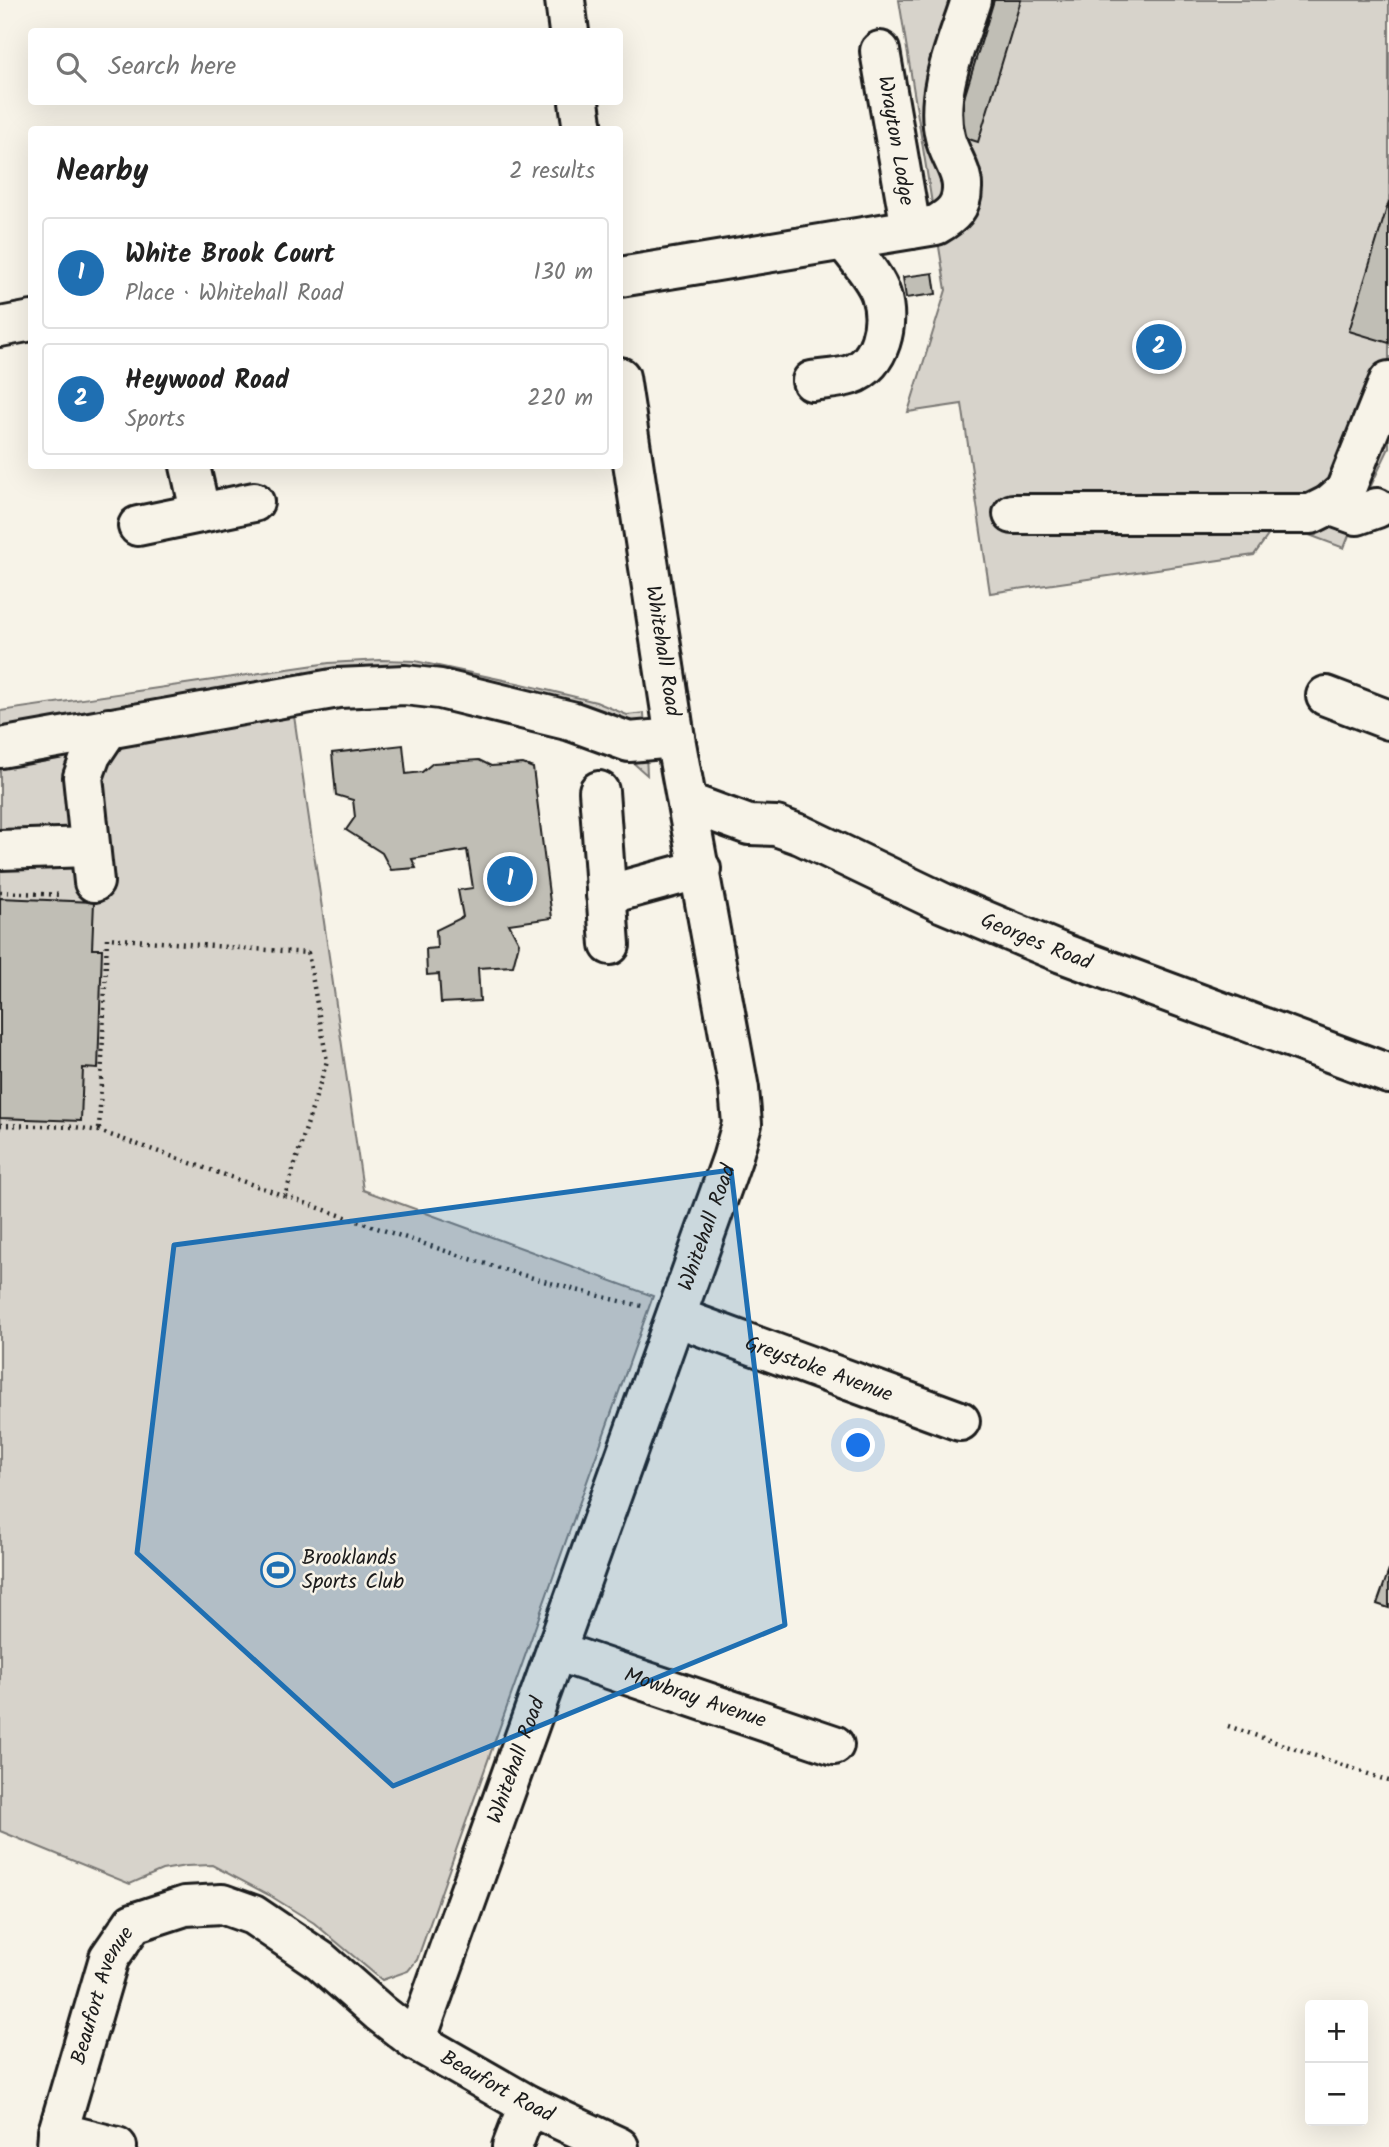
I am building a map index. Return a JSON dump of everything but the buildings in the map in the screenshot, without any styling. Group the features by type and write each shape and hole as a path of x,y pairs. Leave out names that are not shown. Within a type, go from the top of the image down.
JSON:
{"street":[{"path":"565,0 568,28"},
{"path":"623,277 936,225 952,216 959,204 963,186 944,137 943,90 971,0"},
{"name":"Wrayton Lodge","path":"880,51 911,229"},
{"path":"579,105 582,126"},
{"path":"812,381 852,374 868,363 883,335 881,294 844,240"},
{"path":"0,327 28,322"},
{"path":"1013,514 1311,514 1329,505 1345,491 1389,382"},
{"name":"Whitehall Road","path":"416,2041 676,1317 742,1124 739,1090 701,869 675,738 623,397"},
{"path":"191,469 200,512"},
{"path":"138,526 254,502"},
{"path":"1329,505 1357,515 1377,508"},
{"path":"0,748 338,688 405,685 440,689 571,721 629,742 675,738"},
{"path":"1326,696 1389,720"},
{"path":"0,849 92,864 83,777 91,755 110,728"},
{"path":"599,790 610,945"},
{"name":"Georges Road","path":"689,803 748,825 776,826 801,835 943,903 1062,953 1389,1074"},
{"path":"606,895 701,869"},
{"name":"Greystoke Avenue","path":"676,1317 960,1421"},
{"name":"Mowbray Avenue","path":"556,1651 834,1745"},
{"name":"Beaufort Avenue","path":"57,2140 109,1958 133,1923 185,1906 222,1904 253,1915 321,1961 416,2041"},
{"name":"Beaufort Road","path":"416,2041 528,2105 620,2147"},
{"path":"512,2147 528,2105"},
{"path":"57,2140 117,2147"}],"path":[{"path":"0,892 94,896 92,864"},
{"path":"99,1131 107,938 308,953 327,1061 285,1196"},
{"path":"0,1125 75,1127 99,1131 487,1265 573,1291 649,1308 676,1317"},
{"path":"1228,1727 1389,1781"}],"highlighted area":[{"path":"731,1170 785,1625 393,1786 137,1553 174,1245"}],"shaded area":[{"path":"899,0 1389,0 1389,448 1344,548 1277,523 1254,555 990,593 962,404 908,412 946,290"},
{"name":"Brooklands Sports Club","path":"415,661 596,702 627,715 644,713 647,775 622,753 444,702 293,709 363,1190 653,1296 417,1960 408,1971 382,1980 314,1923 212,1865 162,1870 130,1884 0,1831 0,711 329,663"}],"place":[{"name":"Heywood Road","path":"1159,347"},
{"name":"White Brook Court","path":"510,879"},
{"name":"Brooklands Sports Club","path":"278,1570"}]}
